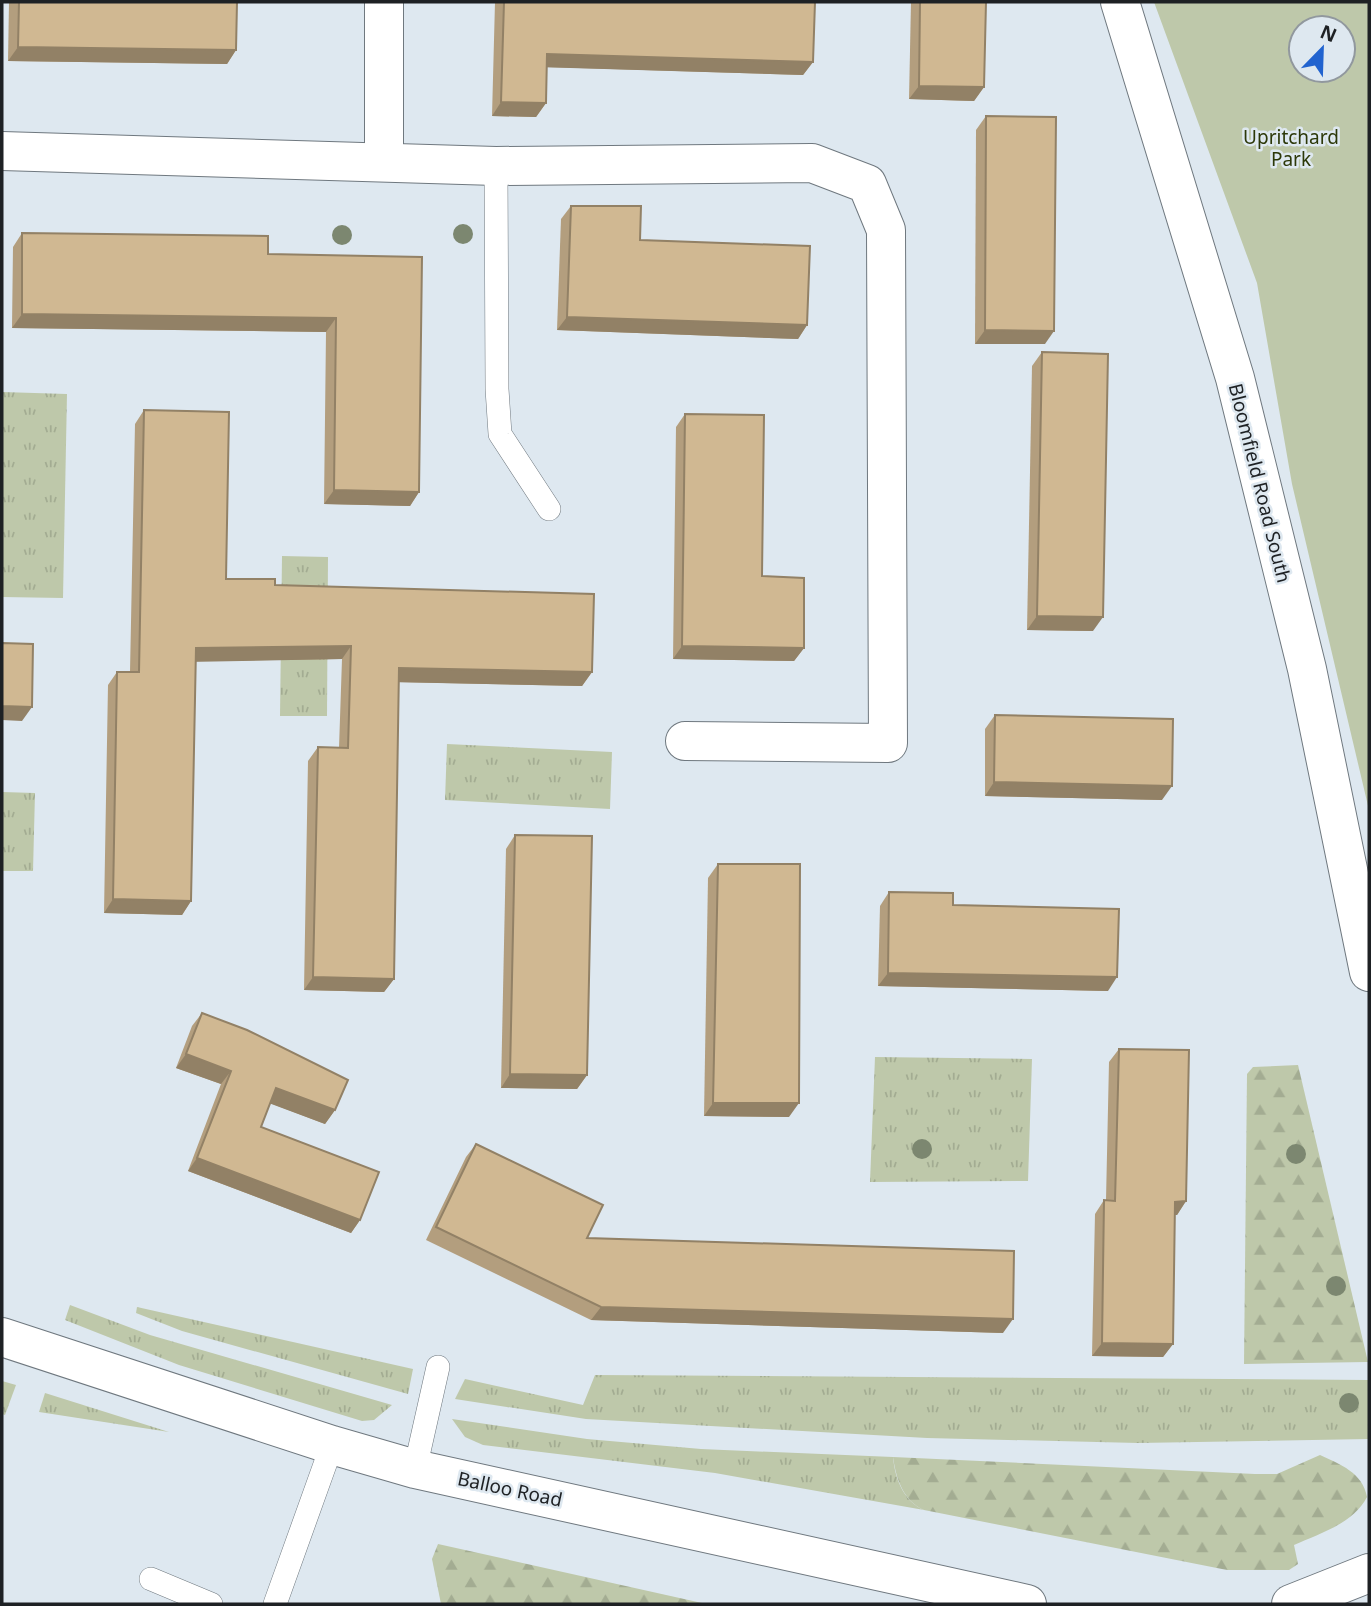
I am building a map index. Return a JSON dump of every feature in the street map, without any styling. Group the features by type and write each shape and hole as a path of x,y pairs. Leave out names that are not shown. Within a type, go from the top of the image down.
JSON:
{"street":[{"path":"384,2 384,162"},
{"name":"Bloomfield Road South","path":"1120,2 1235,378 1307,669 1369,972"},
{"path":"2,151 496,166 811,163 867,184 886,230 888,743 685,741"},
{"name":"Balloo Road","path":"2,1337 332,1445 415,1469 1027,1604"},
{"path":"1291,1604 1369,1573"}],"lane":[{"path":"496,166 497,389 500,434 549,509"},
{"path":"415,1469 438,1367"},
{"path":"275,1604 332,1445"},
{"path":"151,1579 211,1604"}],"green space":[{"name":"Upritchard Park","path":"1154,2 1369,2 1369,810 1292,484 1257,283"},
{"path":"2,392 67,394 63,598 2,597"},
{"path":"282,556 328,557 327,716 280,716"},
{"path":"447,744 612,752 610,809 445,800"},
{"path":"2,792 35,793 33,871 2,871"},
{"path":"875,1057 1032,1059 1028,1181 870,1182"},
{"path":"1298,1065 1368,1362 1244,1364 1247,1074 1253,1067"},
{"path":"70,1305 150,1335 392,1405 374,1420 362,1421 179,1365 65,1320"},
{"path":"137,1307 413,1369 408,1394 182,1331 136,1313"},
{"path":"595,1375 1369,1380 1369,1439 1138,1443 927,1438 586,1419 455,1399 465,1379 583,1405"},
{"path":"2,1381 16,1385 5,1415 2,1414"},
{"path":"45,1393 169,1432 39,1412"},
{"path":"452,1419 587,1439 701,1449 893,1457 905,1495 924,1510 715,1473 483,1445 465,1437"},
{"path":"1320,1455 1356,1476 1367,1497 1345,1521 1294,1545 1298,1564 1289,1570 1227,1570 924,1510 906,1495 896,1473 893,1457 1277,1474"},
{"path":"438,1544 706,1604 441,1604 432,1559"}],"building":[{"path":"19,2 237,2 236,50 18,47"},
{"path":"504,2 815,2 813,62 547,54 546,103 501,102"},
{"path":"920,2 986,2 984,87 919,86"},
{"path":"986,116 1056,117 1054,331 985,330"},
{"path":"571,206 641,206 640,240 810,246 807,325 567,317"},
{"path":"22,233 268,236 268,254 422,257 419,492 334,490 336,318 22,314"},
{"path":"1042,352 1108,354 1103,617 1037,616"},
{"path":"144,410 229,412 226,579 275,579 275,585 594,594 592,672 399,668 394,979 313,977 318,747 348,748 351,646 196,648 191,901 113,899 117,672 139,672"},
{"path":"685,414 764,415 762,576 804,578 804,648 682,646"},
{"path":"2,643 33,644 32,707 2,706"},
{"path":"995,715 1173,719 1172,786 994,782"},
{"path":"515,835 592,836 587,1075 510,1074"},
{"path":"718,864 800,864 799,1103 713,1103"},
{"path":"889,892 953,893 953,905 1119,909 1117,977 888,973"},
{"path":"202,1013 247,1030 348,1080 335,1110 276,1088 261,1127 379,1172 360,1220 197,1158 231,1071 186,1054"},
{"path":"1119,1049 1189,1050 1186,1201 1175,1202 1173,1344 1102,1343 1104,1200 1115,1201"},
{"path":"476,1144 603,1205 587,1238 1014,1251 1013,1319 601,1307 436,1227"}]}
